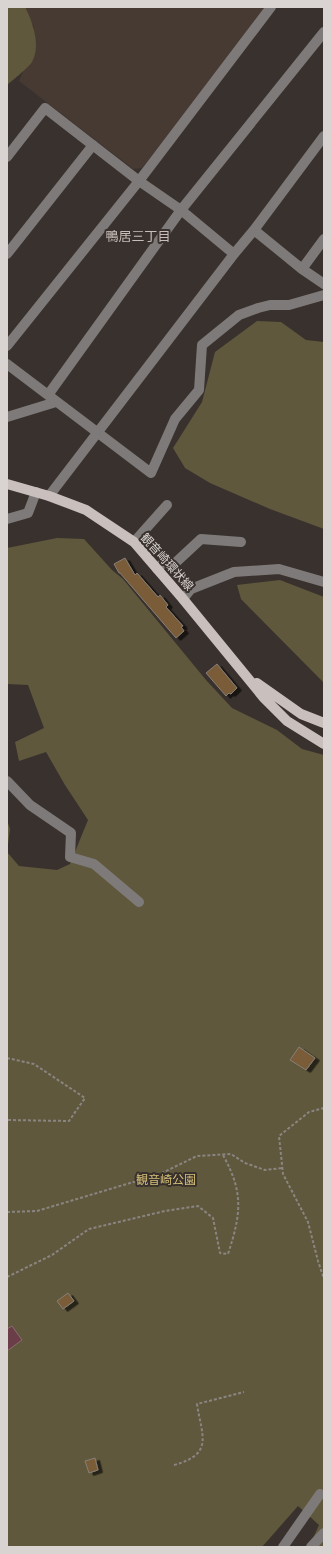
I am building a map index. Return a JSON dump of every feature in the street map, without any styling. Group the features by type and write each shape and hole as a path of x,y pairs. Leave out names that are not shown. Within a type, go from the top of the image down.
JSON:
{"main road":[{"name":"観音崎環状線","path":"7,484 49,496 86,510 134,542 264,698 286,721 324,744"},
{"name":"観音崎環状線","path":"241,670 270,693 301,714 324,723"}],"street":[{"path":"7,346 139,181 270,7"},
{"path":"48,395 181,210 324,32"},
{"path":"9,151 45,108 139,181 181,210 234,254"},
{"path":"49,496 254,230 324,136"},
{"path":"7,254 93,145"},
{"path":"254,230 302,269 324,284"},
{"path":"302,269 324,239"},
{"path":"7,364 151,473 175,419 199,390 202,345 239,315 270,305 289,305 324,294"},
{"path":"7,417 56,402"},
{"path":"7,519 28,513 36,492"},
{"path":"134,542 167,505"},
{"path":"157,569 163,563 173,565 201,539 241,542"},
{"path":"183,599 192,589 234,572 279,569 324,582"},
{"path":"7,781 30,805 72,833 70,857 94,864 139,902"},
{"path":"283,1547 320,1494"},
{"path":"311,1547 324,1533"}],"path":[{"path":"7,1058 34,1064 85,1098 69,1121 7,1120"},
{"path":"324,1108 309,1112 279,1136 283,1174 308,1222 324,1279"},
{"path":"7,1212 37,1211 160,1174 197,1156 231,1154 245,1163 265,1170 282,1168"},
{"path":"7,1277 52,1255 88,1230 165,1210 198,1206 213,1218 220,1253 228,1254 239,1210 238,1188 223,1155"},
{"path":"174,1465 187,1461 198,1454 203,1443 197,1404 244,1392"}],"shaded area":[{"path":"17,7 269,7 142,168 133,169 19,81 31,52 34,26"},
{"path":"12,1326 22,1340 7,1351 7,1329"}],"green space":[{"path":"7,7 25,7 35,34 36,49 32,62 7,85"},
{"path":"257,321 281,322 306,340 324,342 324,529 270,509 210,483 185,468 173,448 202,402 215,352"},
{"name":"観音崎公園","path":"57,538 84,539 112,570 123,579 206,680 232,708 277,730 302,749 324,755 324,1547 309,1547 319,1525 298,1506 262,1547 7,1547 7,852 19,866 57,870 70,864 88,820 46,752 19,761 15,742 44,728 28,685 7,684 7,548"},
{"path":"280,580 324,597 324,683 241,599 237,585"},
{"path":"7,820 10,829 7,852"}],"building":[{"path":"125,558 135,575 137,573 158,597 160,595 168,605 166,607 183,626 181,627 184,631 176,638 119,573 114,564"},
{"path":"217,664 237,688 231,694 229,693 226,696 206,673"},
{"path":"299,1047 315,1058 306,1070 290,1060"},
{"path":"68,1293 74,1301 63,1309 57,1301"},
{"path":"95,1458 98,1470 89,1473 85,1461"}],"district":[{"name":"鴨居三丁目","path":"138,236"}]}
